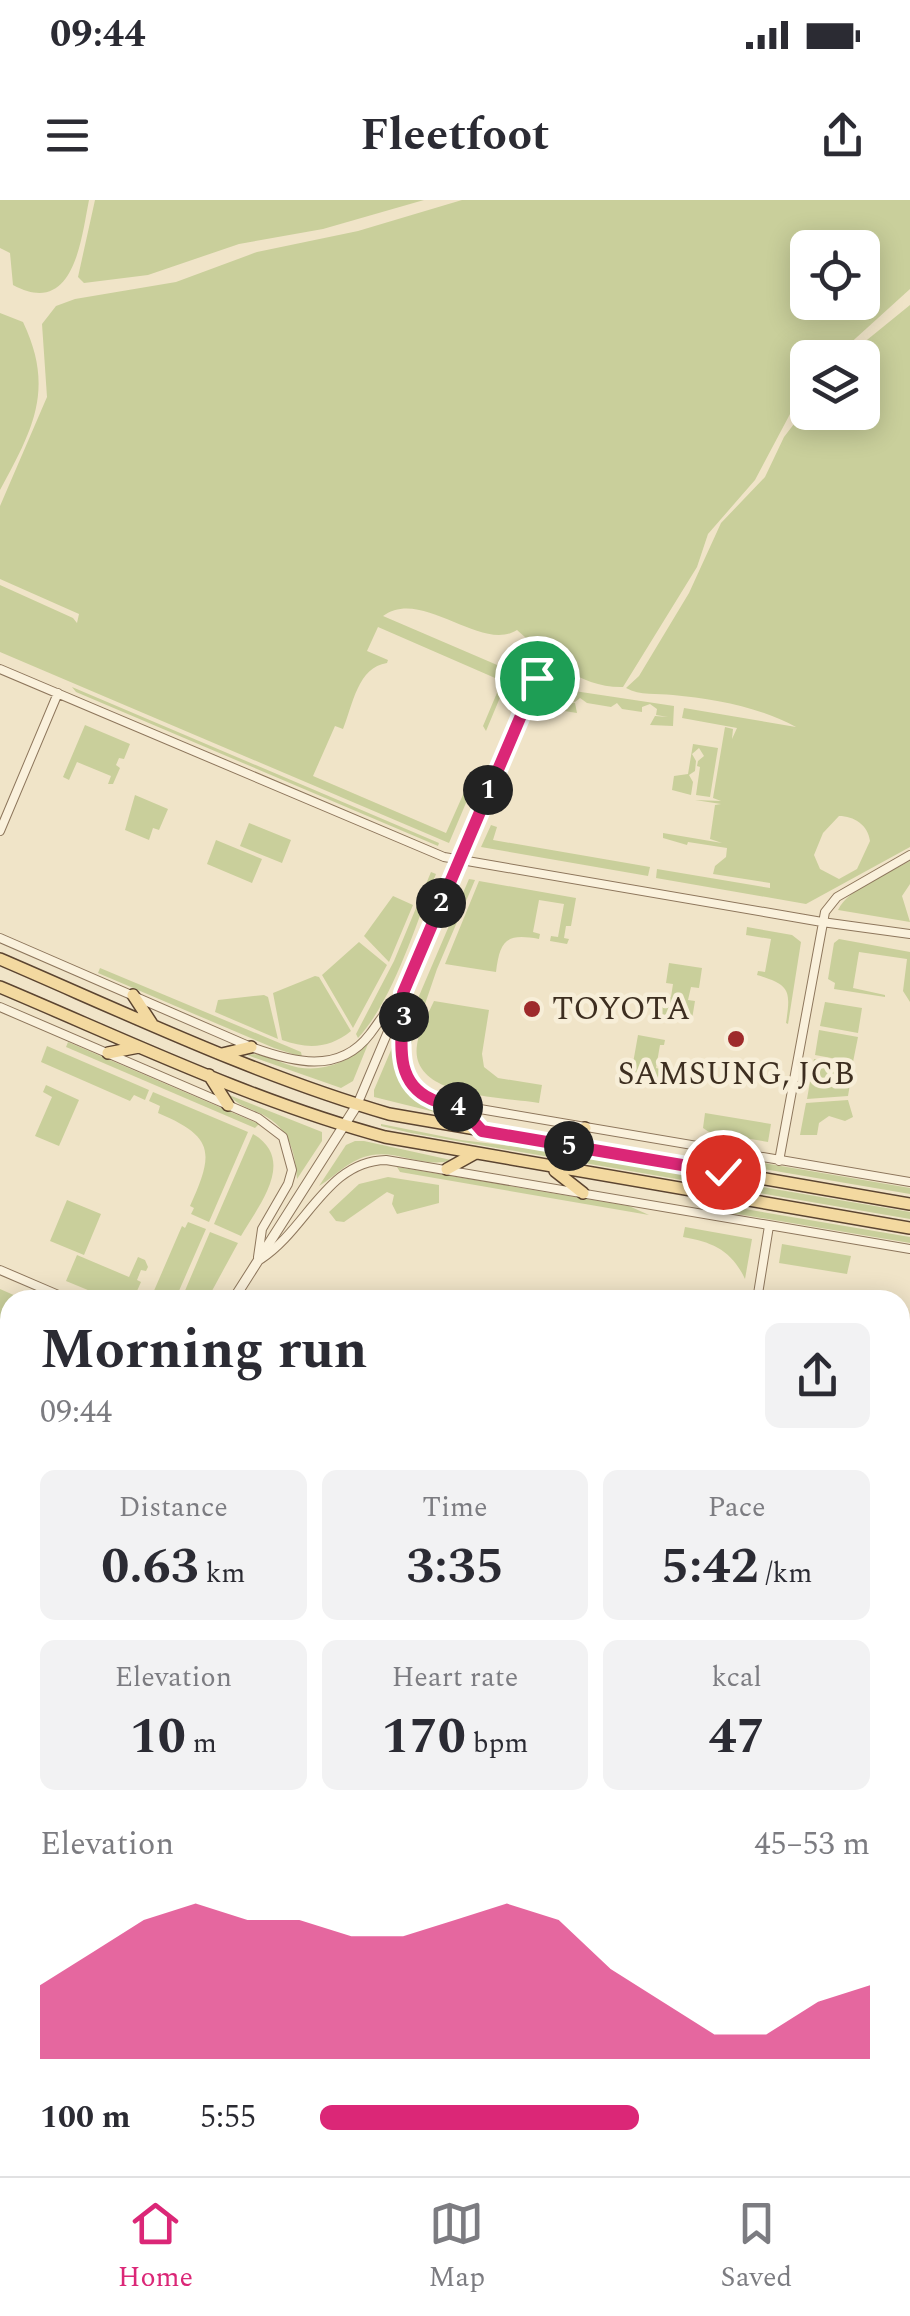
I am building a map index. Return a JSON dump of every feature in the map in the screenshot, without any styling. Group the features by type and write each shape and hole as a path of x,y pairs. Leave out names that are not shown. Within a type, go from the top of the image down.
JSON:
{"main road":[{"path":"0,960 220,1054 358,1105 437,1124 910,1204"},
{"path":"0,986 210,1075 346,1126 474,1154 910,1228"},
{"path":"133,994 152,1024"},
{"path":"108,1053 141,1046"},
{"path":"220,1054 252,1046"},
{"path":"210,1075 228,1105"},
{"path":"458,1107 482,1131"},
{"path":"558,1144 585,1128"},
{"path":"447,1169 474,1154"},
{"path":"552,1168 583,1193"}],"street":[{"path":"0,669 459,861 910,934"},
{"path":"239,1290 358,1105 537,678"},
{"path":"0,831 58,694"},
{"path":"779,1160 822,922 837,897 910,855"},
{"path":"0,938 294,1061 335,1059 359,1046 403,993"},
{"path":"403,993 400,1052 408,1077 426,1097 458,1107 910,1182"},
{"path":"0,1007 266,1122 279,1132 292,1162 288,1184 262,1228 257,1262"},
{"path":"257,1262 282,1245 330,1186 357,1166 386,1160 910,1249"},
{"path":"759,1290 769,1226"},
{"path":"0,1270 47,1290"}],"green space":[{"path":"0,200 89,200 78,253 62,283 49,291 33,292 13,285 10,253 0,248"},
{"path":"95,200 424,200 323,229 239,244 148,275 84,283 78,277"},
{"path":"462,200 910,200 910,289 880,316 880,230 790,230 790,320 876,320 854,340 790,340 790,414 755,480 708,534 697,567 623,687 579,677 517,630 503,635 486,633 415,609 398,609 383,616 511,671 486,731 483,726 502,681 378,627 367,651 388,660 387,663 369,671 363,679 343,729 335,726 313,776 446,833 470,779 473,780 449,843 0,652 0,585 77,623 79,614 0,579 0,506 47,397 42,324 56,306 75,299 176,282 257,252 358,231"},
{"path":"910,305 910,847 806,904 656,878 657,869 770,888 770,883 713,874 715,866 726,857 727,848 688,842 687,845 663,838 663,833 722,843 710,839 715,805 721,804 695,800 721,801 713,798 725,727 733,729 732,739 737,728 682,718 684,708 796,727 736,705 626,688 639,676 689,593 721,523 765,477 790,429 880,430 880,340 867,340","holes":["839,816 863,826 870,841 857,869 839,879 820,869 814,855 823,833"]},
{"path":"0,313 23,322 38,368 38,389 30,428 0,490"},
{"path":"72,687 439,843 438,846 76,692"},
{"path":"561,689 674,706 673,726 650,725 655,716 668,717 656,715 657,709 650,704 642,707 642,712 622,709 617,703 611,707 587,703 580,698 575,702 562,700 575,703 577,713 552,709"},
{"path":"85,725 130,744 124,759 119,758 116,765 120,768 113,784 108,784 111,776 77,762 69,780 63,777"},
{"path":"693,744 718,748 710,797 696,795 698,761 704,756 699,748 692,754 696,761 695,771 689,775 693,782 691,795 672,790 674,776 688,774"},
{"path":"135,795 168,809 159,830 153,828 149,840 125,830"},
{"path":"249,823 291,840 282,863 240,846"},
{"path":"491,825 497,827 493,840 650,867 648,876 481,847"},
{"path":"216,840 262,859 252,883 207,864"},
{"path":"910,861 910,884 902,896 910,922 838,910 860,888"},
{"path":"431,872 436,874 403,960 383,1002 358,1038 356,1034 394,961"},
{"path":"469,879 475,880 437,969 411,1045 405,1050 413,1010"},
{"path":"479,881 576,898 571,926 566,926 567,944 550,941 551,936 558,937 564,904 539,900 533,932 540,934 539,939 519,937 507,941 496,972 445,964"},
{"path":"393,896 413,905 389,962 364,936"},
{"path":"747,927 792,935 801,942 788,1024 786,990 757,975 758,971 765,972 771,939 746,935"},
{"path":"839,939 910,952 910,1002 903,991 907,959 859,952 853,988 885,997 834,989 835,983 828,979 834,943"},
{"path":"359,942 387,965 353,1028 322,975"},
{"path":"669,963 702,968 699,988 691,987 688,1000 695,1001 692,1019 660,1014 663,996 671,997 673,984 666,983"},
{"path":"100,968 301,1052 302,1057 98,973"},
{"path":"315,976 351,1031 318,1046 282,1040 273,993"},
{"path":"268,997 278,1039 215,1012 218,1000"},
{"path":"434,1001 489,1010 482,1054 484,1067 498,1078 542,1085 539,1103 462,1092 428,1076 419,1062 417,1045"},
{"path":"825,1002 862,1008 858,1033 820,1026"},
{"path":"819,1030 858,1037 853,1062 815,1055"},
{"path":"638,1035 665,1040 660,1045 657,1085 630,1080"},
{"path":"68,1042 259,1124 255,1128 66,1047"},
{"path":"394,1043 398,1071 413,1094 459,1118 374,1097"},
{"path":"368,1044 353,1081 341,1088 247,1055 319,1068 350,1058"},
{"path":"47,1046 149,1090 145,1100 134,1095 130,1101 41,1062"},
{"path":"814,1059 853,1066 848,1096 807,1099"},
{"path":"46,1085 79,1100 59,1146 35,1136 52,1097 43,1092"},
{"path":"153,1092 248,1132 209,1222 191,1214 194,1208 190,1206 205,1160 200,1139 158,1113 160,1106 149,1101"},
{"path":"229,1095 322,1132 322,1141 297,1179 292,1148 283,1131 268,1117"},
{"path":"848,1100 853,1117 845,1121 829,1116 819,1123 817,1135 800,1135 806,1103"},
{"path":"705,1113 771,1124 768,1142 709,1132 703,1128"},
{"path":"381,1124 718,1180 717,1186 411,1133"},
{"path":"253,1134 266,1145 273,1170 264,1197 241,1236 214,1224"},
{"path":"355,1141 451,1160 432,1162 372,1155 350,1164 319,1186 346,1145"},
{"path":"729,1157 910,1188 910,1194 728,1163"},
{"path":"397,1167 629,1206 649,1215 400,1172"},
{"path":"388,1177 439,1185 439,1203 397,1214 392,1204 394,1195 387,1192 344,1222 336,1221 329,1212 359,1184"},
{"path":"726,1181 910,1212 910,1219 725,1187"},
{"path":"67,1200 101,1214 84,1255 50,1241"},
{"path":"721,1205 910,1237 910,1243 720,1211"},
{"path":"188,1222 206,1229 179,1290 154,1290 182,1226 185,1228"},
{"path":"685,1227 752,1239 745,1279 734,1261 720,1249 683,1237"},
{"path":"210,1232 238,1243 212,1290 185,1290"},
{"path":"782,1244 851,1256 847,1274 779,1263"},
{"path":"77,1255 129,1277 138,1257 148,1267 141,1270 137,1290 88,1290 66,1281"}],"place":[{"name":"TOYOTA","path":"532,1009"},
{"name":"SAMSUNG, JCB","path":"736,1039"}],"route":[{"path":"537,678 403,993 400,1040 404,1069 420,1092 458,1107 482,1131 723,1172"}]}
